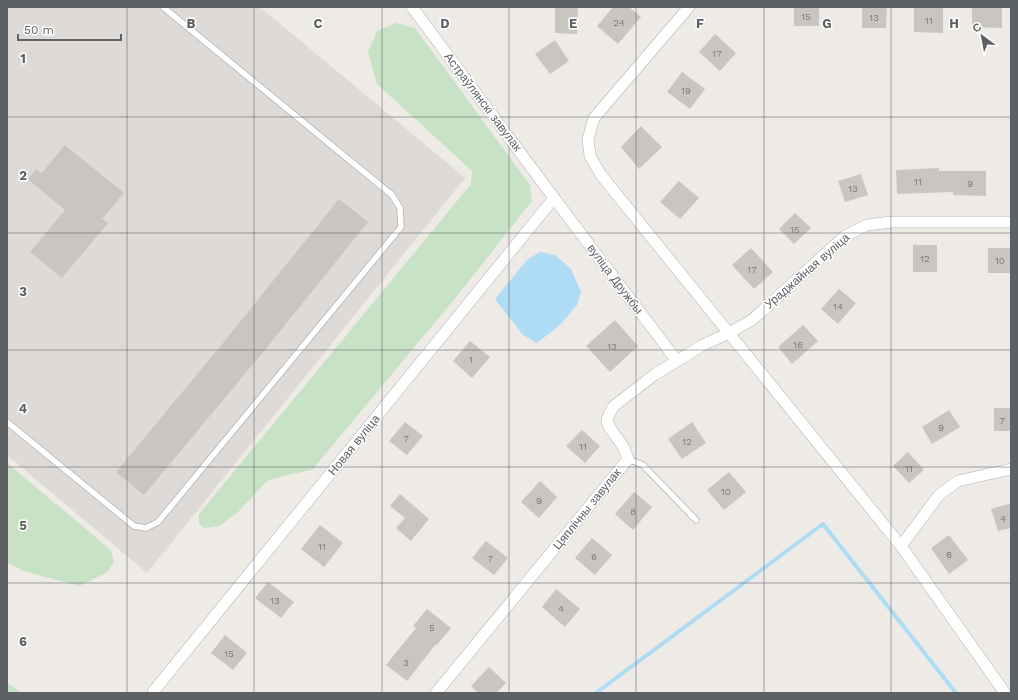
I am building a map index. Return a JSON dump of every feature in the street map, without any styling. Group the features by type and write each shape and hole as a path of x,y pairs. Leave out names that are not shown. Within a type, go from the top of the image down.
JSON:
{"street":[{"name":"Астраўлянскі завулак","path":"412,7 554,198"},
{"path":"689,7 594,118 588,139 590,156 601,175 901,546 1005,693"},
{"name":"вуліца Дружбы","path":"554,198 677,361"},
{"name":"Новая вуліца","path":"154,692 554,198"},
{"name":"Ураджайная вуліца","path":"729,333 752,320 845,236 867,225 892,222 1011,222"},
{"name":"Цяплічны завулак","path":"436,693 628,459 624,448 607,421 614,406 654,375 703,345 729,333"},
{"path":"901,546 939,495 958,480 1011,469"}],"lane":[{"path":"7,422 134,526 146,528 158,522 401,227 400,208 392,195 163,7"},
{"path":"628,459 642,464 696,520"}],"shaded area":[{"path":"7,7 260,7 465,178 147,573 7,455"}],"green space":[{"path":"396,23 415,28 530,185 532,201 457,296 312,470 267,481 238,512 219,526 204,528 199,524 199,514 471,184 472,171 377,84 368,52 377,31"},
{"path":"7,463 111,550 114,562 106,573 79,586 23,571 7,562"},
{"path":"7,683 22,693 7,693"}],"water":[{"path":"540,252 555,255 571,269 581,292 577,305 560,325 537,343 523,335 495,299 527,260"}],"building":[{"path":"555,7 578,7 577,34 555,33"},
{"path":"613,7 629,7 641,17 618,44 597,26"},
{"path":"794,7 819,7 819,26 794,26"},
{"path":"862,7 887,7 886,28 862,28"},
{"path":"914,7 943,7 943,33 914,32"},
{"path":"972,7 1002,7 1002,28 972,27"},
{"path":"715,34 736,53 720,71 699,52"},
{"path":"555,40 569,61 550,74 535,54"},
{"path":"682,72 705,89 690,109 667,92"},
{"path":"641,126 662,147 639,169 621,147"},
{"path":"65,145 124,193 102,219 108,223 62,278 30,252 65,210 28,179 36,169 42,173"},
{"path":"939,168 939,171 986,171 986,196 953,195 953,192 897,194 896,170"},
{"path":"861,174 868,195 845,202 838,181"},
{"path":"679,181 699,198 680,219 660,202"},
{"path":"339,199 368,222 264,351 144,495 116,472 223,343"},
{"path":"795,213 811,228 794,244 779,229"},
{"path":"913,245 937,245 937,272 913,272"},
{"path":"751,248 773,272 754,289 732,265"},
{"path":"988,248 1011,248 1011,273 988,273"},
{"path":"839,289 856,303 838,324 821,309"},
{"path":"615,320 638,346 610,372 586,346"},
{"path":"803,325 818,341 792,364 778,347"},
{"path":"470,341 490,357 472,378 453,361"},
{"path":"994,408 1011,408 1011,431 994,431"},
{"path":"949,410 960,427 932,444 922,427"},
{"path":"405,422 423,436 407,455 389,441"},
{"path":"692,422 706,443 682,459 668,439"},
{"path":"582,430 600,446 585,463 566,446"},
{"path":"908,452 924,470 909,483 893,466"},
{"path":"729,472 746,492 724,510 707,490"},
{"path":"540,481 557,497 539,518 521,502"},
{"path":"634,492 652,507 633,530 615,514"},
{"path":"400,494 429,519 411,541 396,528 405,518 390,506"},
{"path":"1011,503 1011,528 998,531 991,509"},
{"path":"320,525 343,543 324,567 301,549"},
{"path":"949,535 968,560 949,574 931,548"},
{"path":"592,538 612,555 595,575 575,558"},
{"path":"486,541 508,558 494,575 472,558"},
{"path":"268,582 294,602 281,618 255,598"},
{"path":"556,589 580,609 565,627 542,607"},
{"path":"427,609 451,628 437,645 436,644 407,681 386,665 416,628 413,626"},
{"path":"225,635 247,653 233,670 211,653"},
{"path":"489,667 506,683 496,693 478,693 471,686"}],"waterway":[{"path":"596,693 823,524 956,693"}]}
